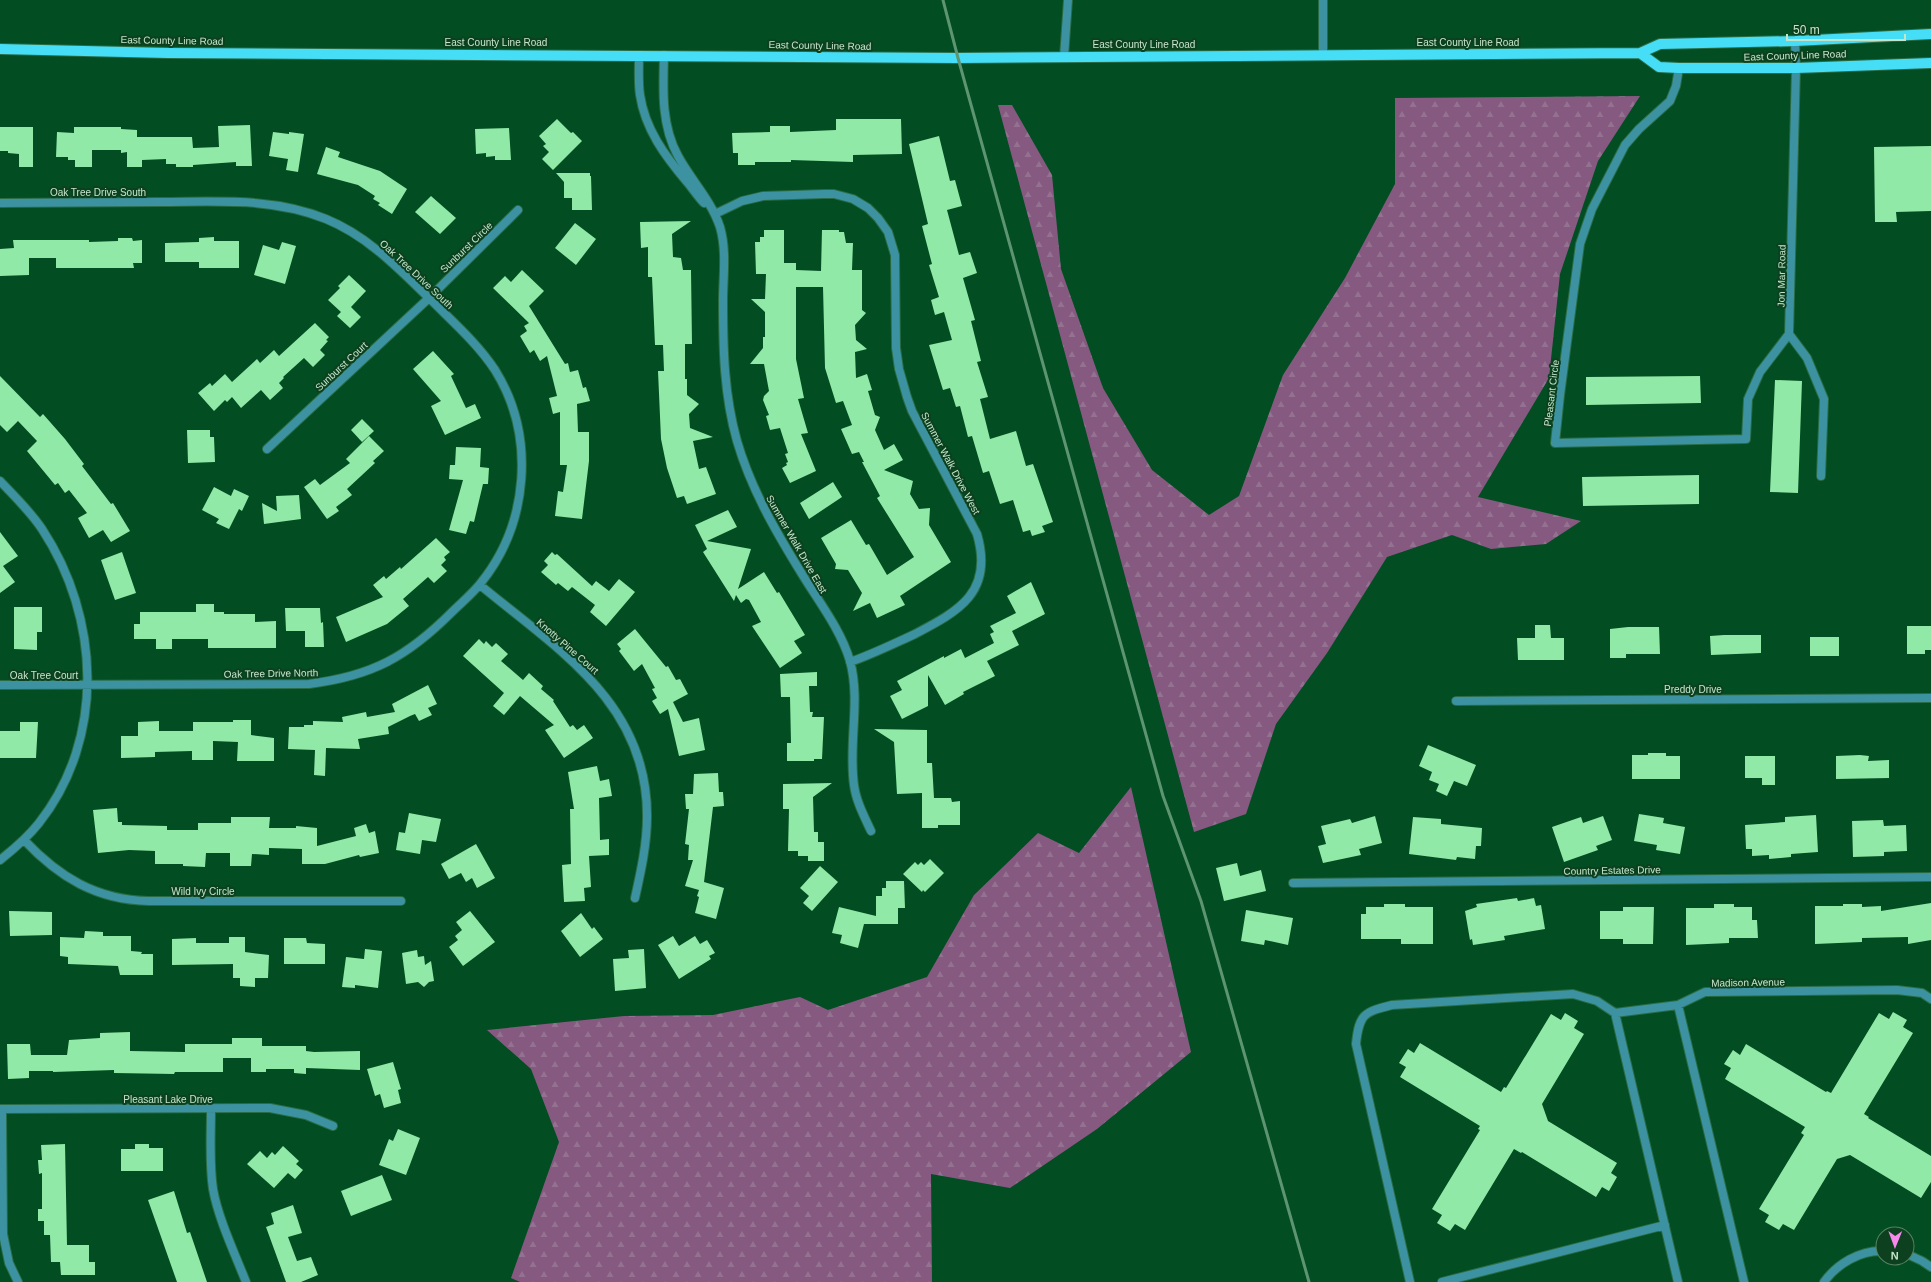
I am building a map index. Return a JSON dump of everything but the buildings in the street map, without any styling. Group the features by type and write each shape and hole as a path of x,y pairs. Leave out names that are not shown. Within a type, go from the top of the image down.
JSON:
{"main road":[{"name":"East County Line Road","path":"0,49 168,53 950,58 1577,54 1640,53 1660,44 1795,41 1931,34"},
{"name":"East County Line Road","path":"1640,53 1659,67 1679,68 1796,68 1931,63"}],"street":[{"path":"1064,57 1068,0"},
{"path":"1323,0 1323,55"},
{"name":"Jon Mar Road","path":"1789,334 1796,68 1795,41"},
{"name":"Summer Walk Drive East","path":"639,55 640,93 644,112 650,129 658,145 672,165 702,202 715,214"},
{"name":"Summer Walk Drive East","path":"664,55 663,101 665,119 670,138 678,156 715,214 720,229 723,246 723,344 726,382 732,419 739,447 764,510 837,631 850,662 854,690 853,783 860,808 871,831"},
{"name":"Pleasant Circle","path":"1679,68 1676,86 1670,101 1639,129 1625,145 1585,225 1578,260 1555,443 1746,439 1748,399 1760,372 1789,334"},
{"name":"Summer Walk Drive West","path":"715,214 742,201 772,195 834,194 853,200 868,208 878,218 888,232 896,255 896,348 899,369 912,411 977,534 981,549 982,563 974,591 966,603 949,616 872,654 850,662"},
{"name":"Oak Tree Drive South","path":"0,203 264,202 293,208 328,220 361,237 390,260 482,353 506,390 516,418 522,460 522,484"},
{"name":"Sunburst Circle","path":"429,298 518,210"},
{"name":"Sunburst Court","path":"267,449 429,298"},
{"path":"1789,334 1807,358 1824,399 1821,476"},
{"path":"0,481 19,501 42,530 61,562 70,583 84,633 87,655 88,685 83,730 70,772 48,811 24,840 0,860"},
{"name":"Oak Tree Drive North","path":"88,685 309,684 346,678 367,671 414,647 431,633 480,585 496,560 509,533 516,512 522,484"},
{"name":"Knotty Pine Court","path":"480,585 584,672 613,705 627,731 642,773 647,808 644,853 635,898"},
{"name":"Oak Tree Court","path":"0,685 88,685"},
{"name":"Preddy Drive","path":"1456,701 1931,698"},
{"name":"Wild Ivy Circle","path":"24,840 46,862 70,880 98,892 127,899 149,901 401,901"},
{"name":"Country Estates Drive","path":"1293,883 1931,877"},
{"name":"Madison Avenue","path":"1615,1013 1678,1006 1705,992 1897,990 1922,993 1931,999"},
{"path":"1410,1282 1356,1044 1358,1025 1369,1011 1392,1005 1573,994 1597,1001 1615,1013 1678,1282"},
{"path":"1678,1006 1744,1282"},
{"name":"Pleasant Lake Drive","path":"1,1109 270,1108 306,1115 333,1126"},
{"path":"1,1109 3,1234 9,1263 18,1282"},
{"path":"211,1109 211,1173 213,1190 246,1282"},
{"path":"1442,1282 1665,1225"},
{"path":"1824,1282 1839,1265 1852,1258 1875,1251"},
{"path":"1915,1258 1931,1267"}],"green space":[{"path":"1640,96 1598,161 1560,274 1549,378 1478,497 1581,521 1546,544 1491,549 1452,535 1387,557 1327,653 1276,724 1246,814 1194,832 998,105 1012,105 1052,175 1061,269 1103,388 1152,470 1209,515 1239,496 1283,375 1345,278 1395,184 1395,98"},
{"path":"1131,787 1191,1052 1097,1129 1010,1188 931,1174 932,1282 520,1282 511,1278 559,1142 531,1069 487,1030 624,1016 713,1015 800,997 828,1010 927,977 974,895 1038,833 1079,853"}],"railway":[{"path":"943,0 1163,796 1201,901 1309,1282"}]}
